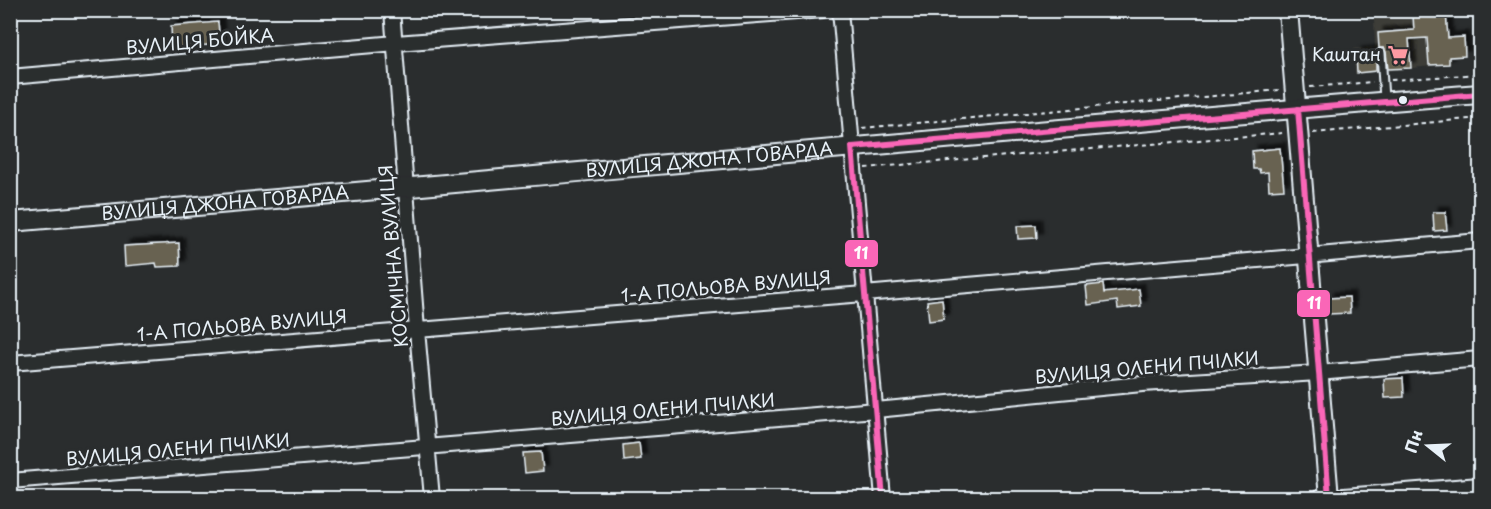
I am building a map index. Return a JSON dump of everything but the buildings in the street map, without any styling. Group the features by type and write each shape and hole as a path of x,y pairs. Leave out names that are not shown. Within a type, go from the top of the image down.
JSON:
{"street":[{"name":"КОСМІЧНА ВУЛИЦЯ","path":"392,10 432,498"},
{"name":"ВУЛИЦЯ БОЙКА","path":"10,77 396,43 823,10"},
{"path":"840,10 883,498"},
{"path":"1288,10 1300,134 1326,498 1480,485"},
{"name":"ВУЛИЦЯ ДЖОНА ГОВАРДА","path":"10,222 406,189 852,138 1298,109 1480,94"},
{"name":"1-А ПОЛЬОВА ВУЛИЦЯ","path":"10,363 864,294 1480,241"},
{"name":"ВУЛИЦЯ ОЛЕНИ ПЧІЛКИ","path":"10,482 876,410 1142,384 1318,373 1480,359"}],"lane":[{"path":"1381,52 1384,102"}],"path":[{"path":"852,138 1296,88 1480,74"},
{"path":"854,169 1283,132 1284,136 1480,118"}],"shaded area":[{"path":"1447,12 1451,64 1355,74 1353,49 1375,47 1374,19"}],"transit line":[{"name":"11","path":"883,498 852,147 1480,94"},
{"name":"11","path":"1298,109 1329,498"}],"place":[{"name":"Каштан","path":"1398,55"}]}
